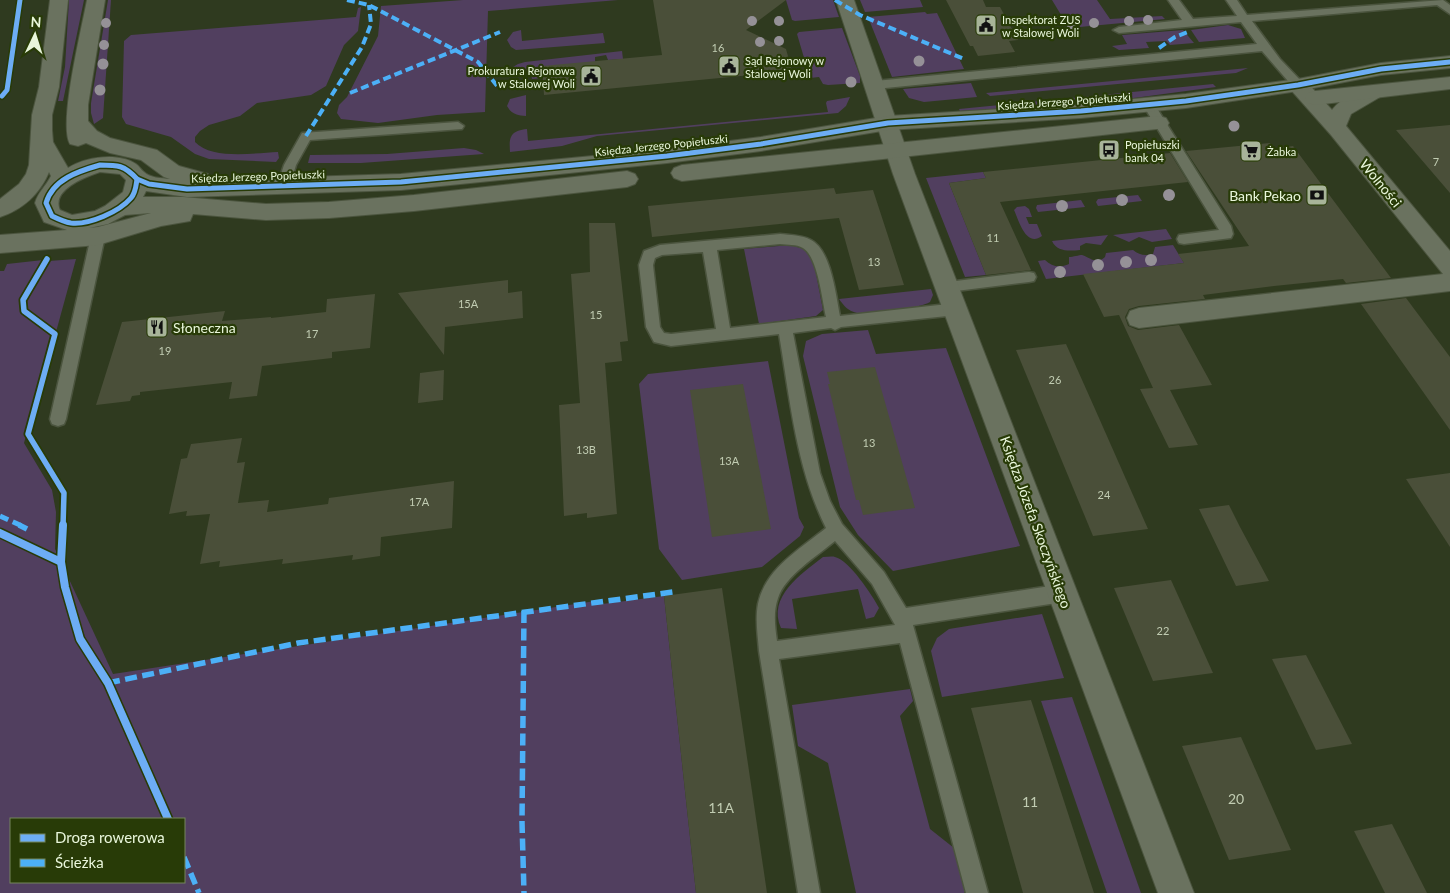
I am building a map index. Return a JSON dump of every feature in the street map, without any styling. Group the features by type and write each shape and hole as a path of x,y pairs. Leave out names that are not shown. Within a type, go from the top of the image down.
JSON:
{"street":[{"path":"0,208 16,200 36,180 42,160 42,115 50,87 59,0"},
{"path":"42,142 62,176 53,198 61,220 72,223 100,218 121,207 135,191 138,179 128,169 117,165 89,161 82,154 79,143 78,105 96,0"},
{"name":"Księdza Józefa Skoczyńskiego","path":"845,0 897,150 1176,893"},
{"path":"1305,92 1381,69 1450,62"},
{"name":"Księdza Jerzego Popiełuszki","path":"138,179 149,184 167,187 247,187 400,182 667,156 761,144 888,123 1154,114 1186,101 1305,92 1373,92 1450,83"},
{"name":"Księdza Jerzego Popiełuszki","path":"121,207 155,204 244,212 287,212 399,203 897,150 1305,92"},
{"name":"Wolności","path":"1305,92 1450,268"},
{"path":"1335,127 1341,112 1349,104 1373,92"},
{"path":"78,122 89,136 102,143 149,155 172,172 186,177 247,187"},
{"path":"0,232 53,198 79,171 100,164"},
{"path":"0,214 31,207 53,198"},
{"path":"0,244 98,236 161,218 192,213 244,212"},
{"path":"1139,318 1450,282"}],"lane":[{"path":"1173,0 1190,24"},
{"path":"1231,0 1265,47 1305,92"},
{"path":"1119,30 1439,2 1450,11"},
{"path":"875,85 1265,47"},
{"path":"1154,114 1226,230 1226,234 1220,236 1184,239"},
{"path":"284,186 290,165 306,136 458,126"},
{"path":"58,419 98,236"},
{"path":"835,324 820,261 814,249 804,242 787,238 660,250 649,255 646,265 653,327 659,338 670,340 835,324 953,298 1029,278"},
{"path":"708,246 724,335"},
{"path":"785,329 812,473 822,504 836,530 878,578 905,626 977,893"},
{"path":"809,893 768,651 766,617 770,594 780,578 836,530"},
{"path":"768,651 905,626 1062,593"}],"shaded area":[{"path":"69,0 84,0 63,101 58,101 65,67"},
{"path":"108,0 111,0 103,118 94,124 91,103"},
{"path":"463,0 618,0 488,11 485,112 437,115 378,123 341,119 337,113 339,105 347,97 378,36 381,6"},
{"path":"786,0 833,0 839,17 795,21 792,20"},
{"path":"860,0 920,0 923,7 865,12"},
{"path":"1052,0 1097,0 1110,19 1162,16 1165,19 1069,28"},
{"path":"361,7 358,31 344,45 326,86 311,95 257,103 240,116 209,125 195,137 195,142 202,148 222,153 278,152 279,158 276,162 209,159 195,154 171,137 126,124 122,117 124,41 131,35 356,17 358,8"},
{"path":"925,12 927,14 937,13 964,69 892,77 868,17"},
{"path":"1228,25 1241,29 1245,38 1199,42 1191,30"},
{"path":"842,28 860,76 860,83 828,85 823,84 819,77 810,78 797,34 799,32"},
{"path":"521,30 522,41 603,33 605,43 516,50 511,47 507,40 513,32"},
{"path":"1183,30 1194,43 1170,45 1166,41 1146,42 1149,48 1119,50 1112,46 1127,44 1122,35"},
{"path":"622,51 623,59 608,60 606,55 595,57 595,62 543,78 532,79 531,71 508,73 508,70 525,62"},
{"path":"1248,68 1236,73 990,96 986,93"},
{"path":"971,83 977,97 924,102 909,98 903,89"},
{"path":"1213,84 1216,87 1104,102 960,111 959,109"},
{"path":"526,95 526,116 513,113 507,106 510,99"},
{"path":"850,97 846,106 838,113 597,136 562,146 510,152 510,139 514,133 527,129 528,141 828,112 827,101"},
{"path":"464,148 476,150 484,154 361,163 308,163 310,155 387,154"},
{"path":"983,172 986,178 949,183 986,275 965,277 926,178"},
{"path":"1138,195 1142,201 1098,206 1096,202 1098,199"},
{"path":"1081,200 1085,207 1038,212 1036,208 1037,205"},
{"path":"1025,206 1029,209 1032,217 1026,217 1029,224 1037,224 1042,236 1036,239 1027,236 1014,210 1017,207"},
{"path":"1166,229 1172,239 1152,242 1139,237 1129,242 1113,235"},
{"path":"1108,235 1101,245 1086,243 1080,246 1080,250 1060,249 1052,241"},
{"path":"790,245 804,249 813,258 823,310 816,316 759,324 744,249"},
{"path":"1173,245 1184,263 1046,279 1038,261 1045,260 1053,265 1062,266 1069,264 1069,257 1082,255 1099,260 1105,257 1106,253 1133,250 1140,254 1150,255 1153,254 1155,247"},
{"path":"76,259 56,332 54,331 24,443 52,490 56,512 55,549 113,674 602,600 602,604 664,596 696,893 0,893 0,271 4,271 7,264 43,260 40,268 45,267 49,261"},
{"path":"931,289 933,295 930,302 924,305 883,312 857,313 846,308 839,299"},
{"path":"868,330 876,354 946,348 1020,546 893,571 858,535 840,507 803,356 806,341 822,334"},
{"path":"768,361 799,518 804,527 800,536 762,567 682,580 659,549 639,384 648,374"},
{"path":"823,557 834,557 841,560 853,571 879,608 874,617 866,619 858,589 792,599 797,629 781,628 778,617 782,596 796,579"},
{"path":"1042,614 1064,678 942,697 931,651 937,638 949,629"},
{"path":"910,689 913,701 900,716 930,829 954,848 966,890 964,893 856,893 828,763 798,746 792,705"},
{"path":"1072,697 1141,893 1107,893 1041,701"}],"building":[{"path":"653,0 786,0 746,30 786,49 792,71 544,95 542,66 662,55"},
{"name":"Inspektorat ZUS w Stalowej Woli","path":"946,0 983,0 986,7 1000,7 1018,40 1009,41 1015,52 978,56 973,46 970,46"},
{"path":"1450,125 1450,193 1396,130"},
{"path":"1270,143 1274,149 1293,146 1391,278 1346,283 1343,279 1274,286 1203,295 1205,299 1139,306 1129,309 1125,317 1128,326 1138,330 1179,325 1212,385 1170,390 1198,445 1169,448 1140,389 1153,388 1119,315 1104,317 1083,274 1184,263 1178,254 1249,246 1186,151"},
{"path":"1170,153 1188,182 1000,202 1031,270 986,275 949,183 986,178 983,172"},
{"path":"834,188 836,194 873,190 904,285 859,290 839,218 652,237 648,206"},
{"path":"589,223 615,223 628,341 620,342 622,361 605,363 617,514 587,518 587,513 564,516 559,405 580,403 571,274 590,272"},
{"path":"508,280 508,293 522,291 523,318 445,327 444,355 398,293"},
{"path":"375,294 370,348 332,352 332,358 262,366 257,396 229,399 232,382 140,392 140,395 132,396 130,401 96,405 122,322 225,311 222,321 326,312 327,299"},
{"path":"1406,298 1450,357 1450,430 1361,304"},
{"path":"1066,344 1148,529 1093,536 1016,350"},
{"path":"875,367 915,508 863,515 859,500 856,500 828,384 830,384 827,372"},
{"path":"444,370 443,400 418,403 420,373"},
{"path":"743,384 771,529 712,537 690,390"},
{"path":"242,438 237,463 245,462 238,503 269,500 267,512 328,504 329,498 454,481 452,528 381,537 380,556 352,560 353,555 282,564 283,559 219,567 220,561 200,564 210,514 186,516 187,511 169,514 181,459 187,458 191,444"},
{"path":"1450,473 1450,547 1406,479"},
{"path":"1229,505 1269,581 1236,586 1199,509"},
{"path":"1171,580 1213,673 1153,681 1114,588"},
{"path":"722,588 767,893 696,893 664,596"},
{"path":"1306,655 1352,744 1316,750 1272,659"},
{"path":"1031,700 1094,893 1023,893 971,708"},
{"path":"1241,737 1291,850 1229,860 1182,746"},
{"path":"1392,824 1427,893 1385,893 1354,831"}],"marked path":[{"path":"347,0 369,5 478,62 498,87"},
{"path":"835,0 860,15 964,59"},
{"path":"306,136 362,47 371,24 369,5"},
{"path":"350,93 500,32"},
{"path":"1159,48 1175,37 1188,32"},
{"path":"0,516 27,529"},
{"path":"108,683 298,643 673,592"},
{"path":"524,611 522,822 524,893"},
{"path":"185,859 199,893"}],"cycle path":[{"path":"2,96 7,90 20,0"},
{"path":"137,179 135,191 131,198 113,212 100,218 72,223 61,220 52,216 46,203 48,196 59,183 79,171 100,165 117,165 128,169 137,179 149,184 187,189 401,182 667,156 761,144 888,123 1081,111 1186,101 1298,85 1381,69 1450,62"},
{"path":"47,259 23,300 24,311 55,334 28,434 64,493 61,562"},
{"path":"0,533 61,562 65,587 80,639 108,683 168,818"}],"place":[{"name":"Inspektorat ZUS w Stalowej Woli","path":"986,25"},
{"name":"Sąd Rejonowy w Stalowej Woli","path":"729,66"},
{"name":"Prokuratura Rejonowa w Stalowej Woli","path":"591,76"},
{"name":"Popiełuszki bank 04","path":"1109,150"},
{"name":"Żabka","path":"1251,151"},
{"name":"Bank Pekao","path":"1317,195"},
{"name":"Słoneczna","path":"157,327"}]}
